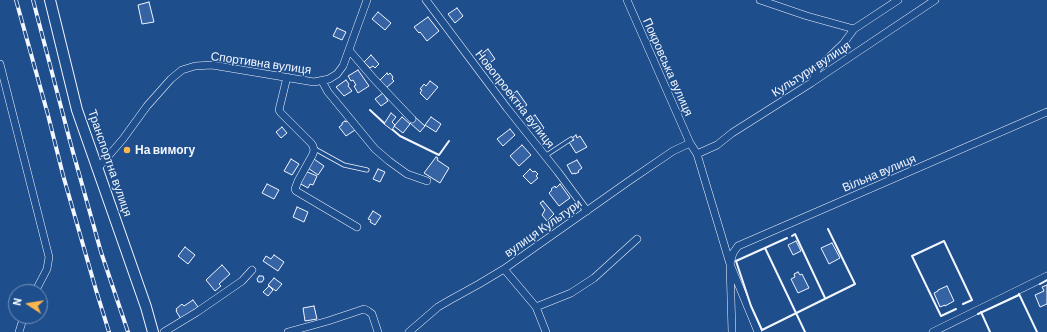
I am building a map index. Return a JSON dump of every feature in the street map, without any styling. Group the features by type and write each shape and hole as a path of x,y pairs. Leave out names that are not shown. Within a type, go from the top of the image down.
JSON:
{"street":[{"name":"Транспортна вулиця","path":"50,0 77,110 146,307 153,332"},
{"name":"Спортивна вулиця","path":"98,168 123,139 147,106 171,79 182,70 195,66 212,66 314,82 329,79 337,74 343,66 367,0"},
{"name":"Новопроектна вулиця","path":"426,0 587,211"},
{"name":"Покровська вулиця","path":"627,0 690,143 697,154 730,264"},
{"path":"760,0 854,29"},
{"name":"Культури вулиця","path":"811,83 818,68 843,44 854,29 898,0"},
{"name":"Культури вулиця","path":"697,154 717,145 732,133 811,83 935,0"},
{"path":"350,50 374,80 412,119"},
{"path":"0,64 49,257 47,269 39,284"},
{"path":"287,77 279,110 314,148 313,154 295,187 296,191 357,226"},
{"path":"322,81 328,92 375,149 407,174 427,181"},
{"name":"Вільна вулиця","path":"730,264 733,253 738,246 1047,112"},
{"name":"вулиця Культури","path":"409,332 438,307 504,269 673,151 690,143"},
{"path":"536,307 571,293 594,278 638,239"},
{"path":"730,264 732,332"},
{"path":"730,264 758,332"},
{"path":"504,269 536,307 546,332"},
{"path":"164,332 197,312 242,281 252,270"},
{"path":"933,332 1047,276"},
{"path":"288,332 328,321 362,309 371,313 378,332"}],"lane":[{"path":"545,156 571,139"},
{"path":"314,148 344,165 367,170"}],"building":[{"path":"149,2 154,22 142,24 138,5"},
{"path":"457,8 463,16 455,23 448,14"},
{"path":"378,12 391,23 385,30 372,19"},
{"path":"428,17 439,31 427,41 414,27"},
{"path":"337,28 346,32 342,40 333,36"},
{"path":"488,49 495,59 487,65 480,55"},
{"path":"371,55 379,64 375,68 373,66 370,68 364,62"},
{"path":"358,70 369,86 358,93 354,86 356,85 348,76"},
{"path":"387,73 388,75 390,73 394,81 386,88 379,81"},
{"path":"346,80 352,91 344,96 336,87"},
{"path":"430,81 438,87 427,100 420,93 422,90 420,89 424,84 426,86"},
{"path":"517,91 527,105 520,110 509,96"},
{"path":"383,93 388,101 381,106 375,99"},
{"path":"391,113 396,117 392,122 395,125 392,130 384,124"},
{"path":"535,115 544,128 538,133 528,120"},
{"path":"402,117 410,124 403,133 394,126"},
{"path":"415,117 425,126 420,132 410,123"},
{"path":"431,117 441,124 436,132 425,125"},
{"path":"345,121 348,121 355,130 346,136 339,127"},
{"path":"282,127 287,133 281,138 276,132"},
{"path":"510,129 515,135 503,146 497,139"},
{"path":"576,135 577,138 580,136 587,147 576,153 569,142 574,140 572,138"},
{"path":"522,145 531,155 519,166 510,156"},
{"path":"436,157 438,158 437,160 449,168 440,183 424,173"},
{"path":"291,159 299,164 292,175 284,171"},
{"path":"314,159 324,166 318,175 308,168"},
{"path":"577,160 582,168 578,171 579,172 572,174 567,165"},
{"path":"378,169 385,172 380,182 373,179"},
{"path":"530,169 538,174 536,176 538,178 531,184 523,176"},
{"path":"305,171 317,176 313,185 310,184 308,188 299,183"},
{"path":"267,184 279,190 274,199 262,193"},
{"path":"560,184 570,198 559,206 549,193 552,190 551,189 555,186 556,188"},
{"path":"543,201 554,214 547,221 542,215 545,210 540,203"},
{"path":"297,207 308,212 304,222 293,217"},
{"path":"373,211 381,216 375,225 368,219"},
{"path":"796,241 801,251 793,255 788,245"},
{"path":"832,243 840,258 829,264 821,248"},
{"path":"185,247 195,255 188,264 178,256"},
{"path":"274,255 284,262 278,271 263,261 266,256 271,259"},
{"path":"222,265 230,274 219,284 221,286 215,291 206,280"},
{"path":"798,272 800,275 802,274 809,288 798,293 791,279 795,277 794,274"},
{"path":"259,276 263,276 264,279 262,282 258,282 257,279"},
{"path":"274,278 282,284 276,291 268,285"},
{"path":"1047,285 1047,304 1040,307 1035,295 1044,291 1042,287"},
{"path":"269,286 273,290 268,296 263,292"},
{"path":"947,286 954,301 940,307 934,293"},
{"path":"193,300 198,307 181,319 176,309 182,304 184,306"},
{"path":"314,306 317,319 305,321 303,308"}],"railway":[{"path":"16,0 63,175 109,332"},
{"path":"33,0 101,252 128,332"}],"wall":[{"path":"370,110 384,123"},
{"path":"393,130 400,136 439,155 449,141"},
{"path":"787,238 736,261 751,306 762,330 855,284 828,229"},
{"path":"792,236 795,234 825,298"},
{"path":"956,309 941,316 912,256 944,241 972,300 963,304"},
{"path":"765,248 805,332"},
{"path":"1040,284 1047,280"},
{"path":"1019,294 1037,332"},
{"path":"978,314 1019,295"},
{"path":"981,312 990,332"}],"place":[{"name":"На вимогу","path":"127,150"}]}
